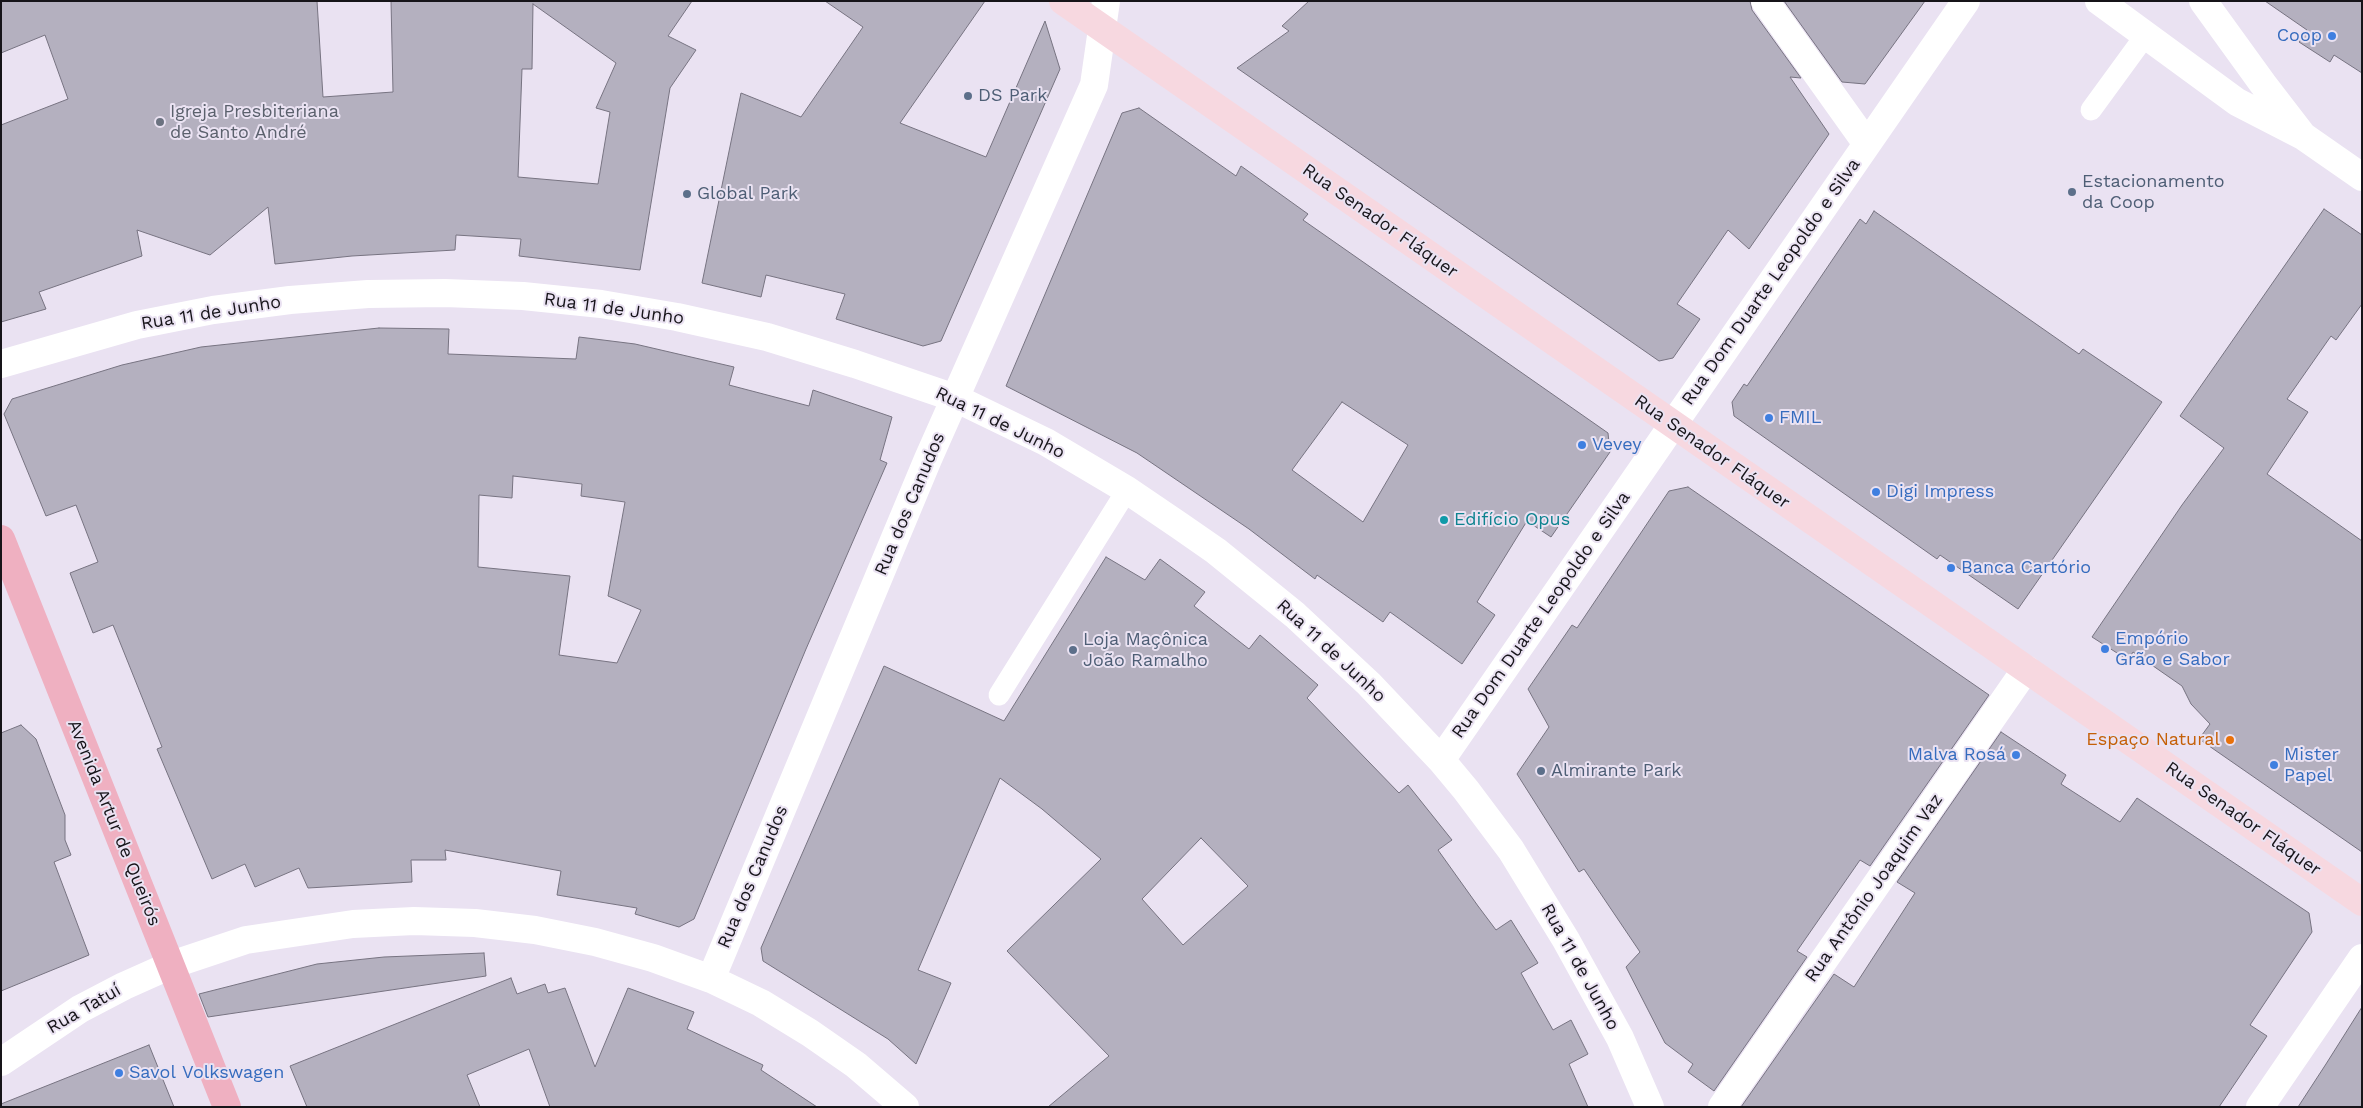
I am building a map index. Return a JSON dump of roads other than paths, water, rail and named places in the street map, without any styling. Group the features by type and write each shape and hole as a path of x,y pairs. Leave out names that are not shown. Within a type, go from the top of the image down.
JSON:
{"main road":[{"name":"Avenida Artur de Queirós","path":"1,539 227,1107"}],"street":[{"name":"Rua Senador Fláquer","path":"1063,1 2362,902"},
{"name":"Rua dos Canudos","path":"710,979 955,398 1094,85 1106,1"},
{"path":"1765,1 1866,144"},
{"name":"Rua Dom Duarte Leopoldo e Silva","path":"1441,760 1966,1"},
{"path":"2099,1 2144,36 2237,102 2303,136 2362,177"},
{"path":"2204,1 2263,84 2303,136"},
{"name":"Rua 11 de Junho","path":"1,364 137,325 213,310 290,300 368,294 445,293 523,296 600,304 678,316 767,337 955,398 1046,442 1127,490 1216,551 1295,615 1369,684 1441,760 1505,842 1543,900 1620,1038 1650,1107"},
{"name":"Rua Antônio Joaquim Vaz","path":"1722,1107 2026,669"},
{"name":"Rua Tatuí","path":"1,1062 80,1009 171,965 246,940 353,924 414,921 475,923 535,930 595,942 653,958 710,979 761,1003 810,1033 856,1065 905,1107"},
{"path":"2260,1107 2362,958"}],"lane":[{"path":"2091,110 2144,36"},
{"path":"999,695 1127,490"}],"place":[{"name":"Coop","path":"2332,36"},
{"name":"DS Park","path":"968,96"},
{"name":"Igreja Presbiteriana de Santo André","path":"160,122"},
{"name":"Estacionamento da Coop","path":"2072,192"},
{"name":"Global Park","path":"687,194"},
{"name":"FMIL","path":"1769,418"},
{"name":"Vevey","path":"1582,445"},
{"name":"Digi Impress","path":"1876,492"},
{"name":"Edifício Opus","path":"1444,520"},
{"name":"Banca Cartório","path":"1951,568"},
{"name":"Empório Grão e Sabor","path":"2105,649"},
{"name":"Loja Maçônica João Ramalho","path":"1073,650"},
{"name":"Espaço Natural","path":"2230,740"},
{"name":"Malva Rosá","path":"2016,755"},
{"name":"Mister Papel","path":"2274,765"},
{"name":"Almirante Park","path":"1541,771"},
{"name":"Savol Volkswagen","path":"119,1073"}]}
